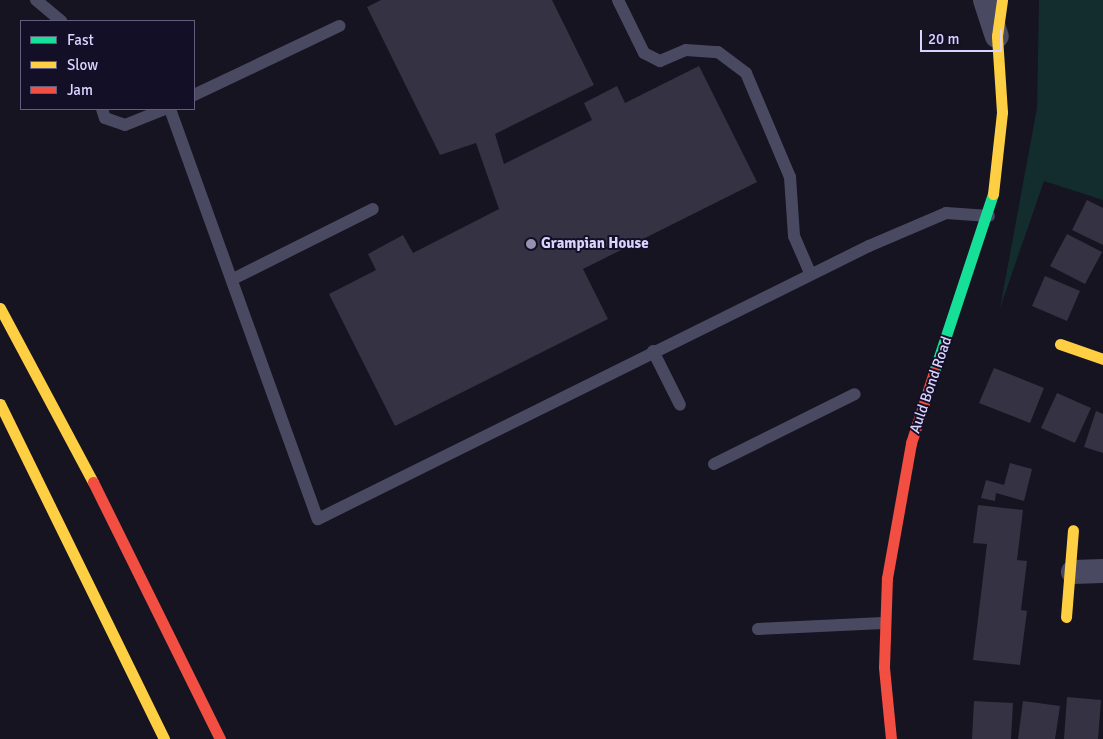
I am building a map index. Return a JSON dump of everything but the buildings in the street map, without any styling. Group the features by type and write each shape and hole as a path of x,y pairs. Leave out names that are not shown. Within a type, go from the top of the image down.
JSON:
{"main road":[{"name":"Auld Bond Road","path":"891,739 883,622 911,443 988,216 1001,154 997,36 1002,0"},
{"path":"0,308 55,405 220,739"},
{"path":"1060,344 1103,359"},
{"path":"0,404 164,739"},
{"path":"1066,616 1073,572 1073,530"}],"street":[{"name":"Auld Bond Road","path":"985,0 997,36"},
{"path":"1073,572 1103,571"}],"lane":[{"path":"36,0 60,20"},
{"path":"618,0 644,53 660,60 686,50 718,52 746,73 790,177 794,236 810,273"},
{"path":"195,95 339,26"},
{"path":"102,110 106,118 125,124 162,110"},
{"path":"170,110 235,278 318,518 810,273 946,213 988,216"},
{"path":"235,278 373,209"},
{"path":"652,351 680,405"},
{"path":"714,464 855,394"},
{"path":"758,629 883,622"}],"green space":[{"path":"1039,0 1103,0 1103,200 1044,181 1000,308 1037,108"}],"traffic: fast":[{"path":"934,372 993,194"}],"traffic: slow":[{"path":"993,194 1002,112 997,36 1002,0"},
{"path":"0,308 93,482"},
{"path":"1060,344 1103,359"},
{"path":"0,404 164,739"},
{"path":"1066,617 1073,530"}],"traffic: jam":[{"path":"891,739 884,667 887,578 911,443 934,372"},
{"path":"93,482 220,739"}],"place":[{"name":"Grampian House","path":"531,244"}]}
